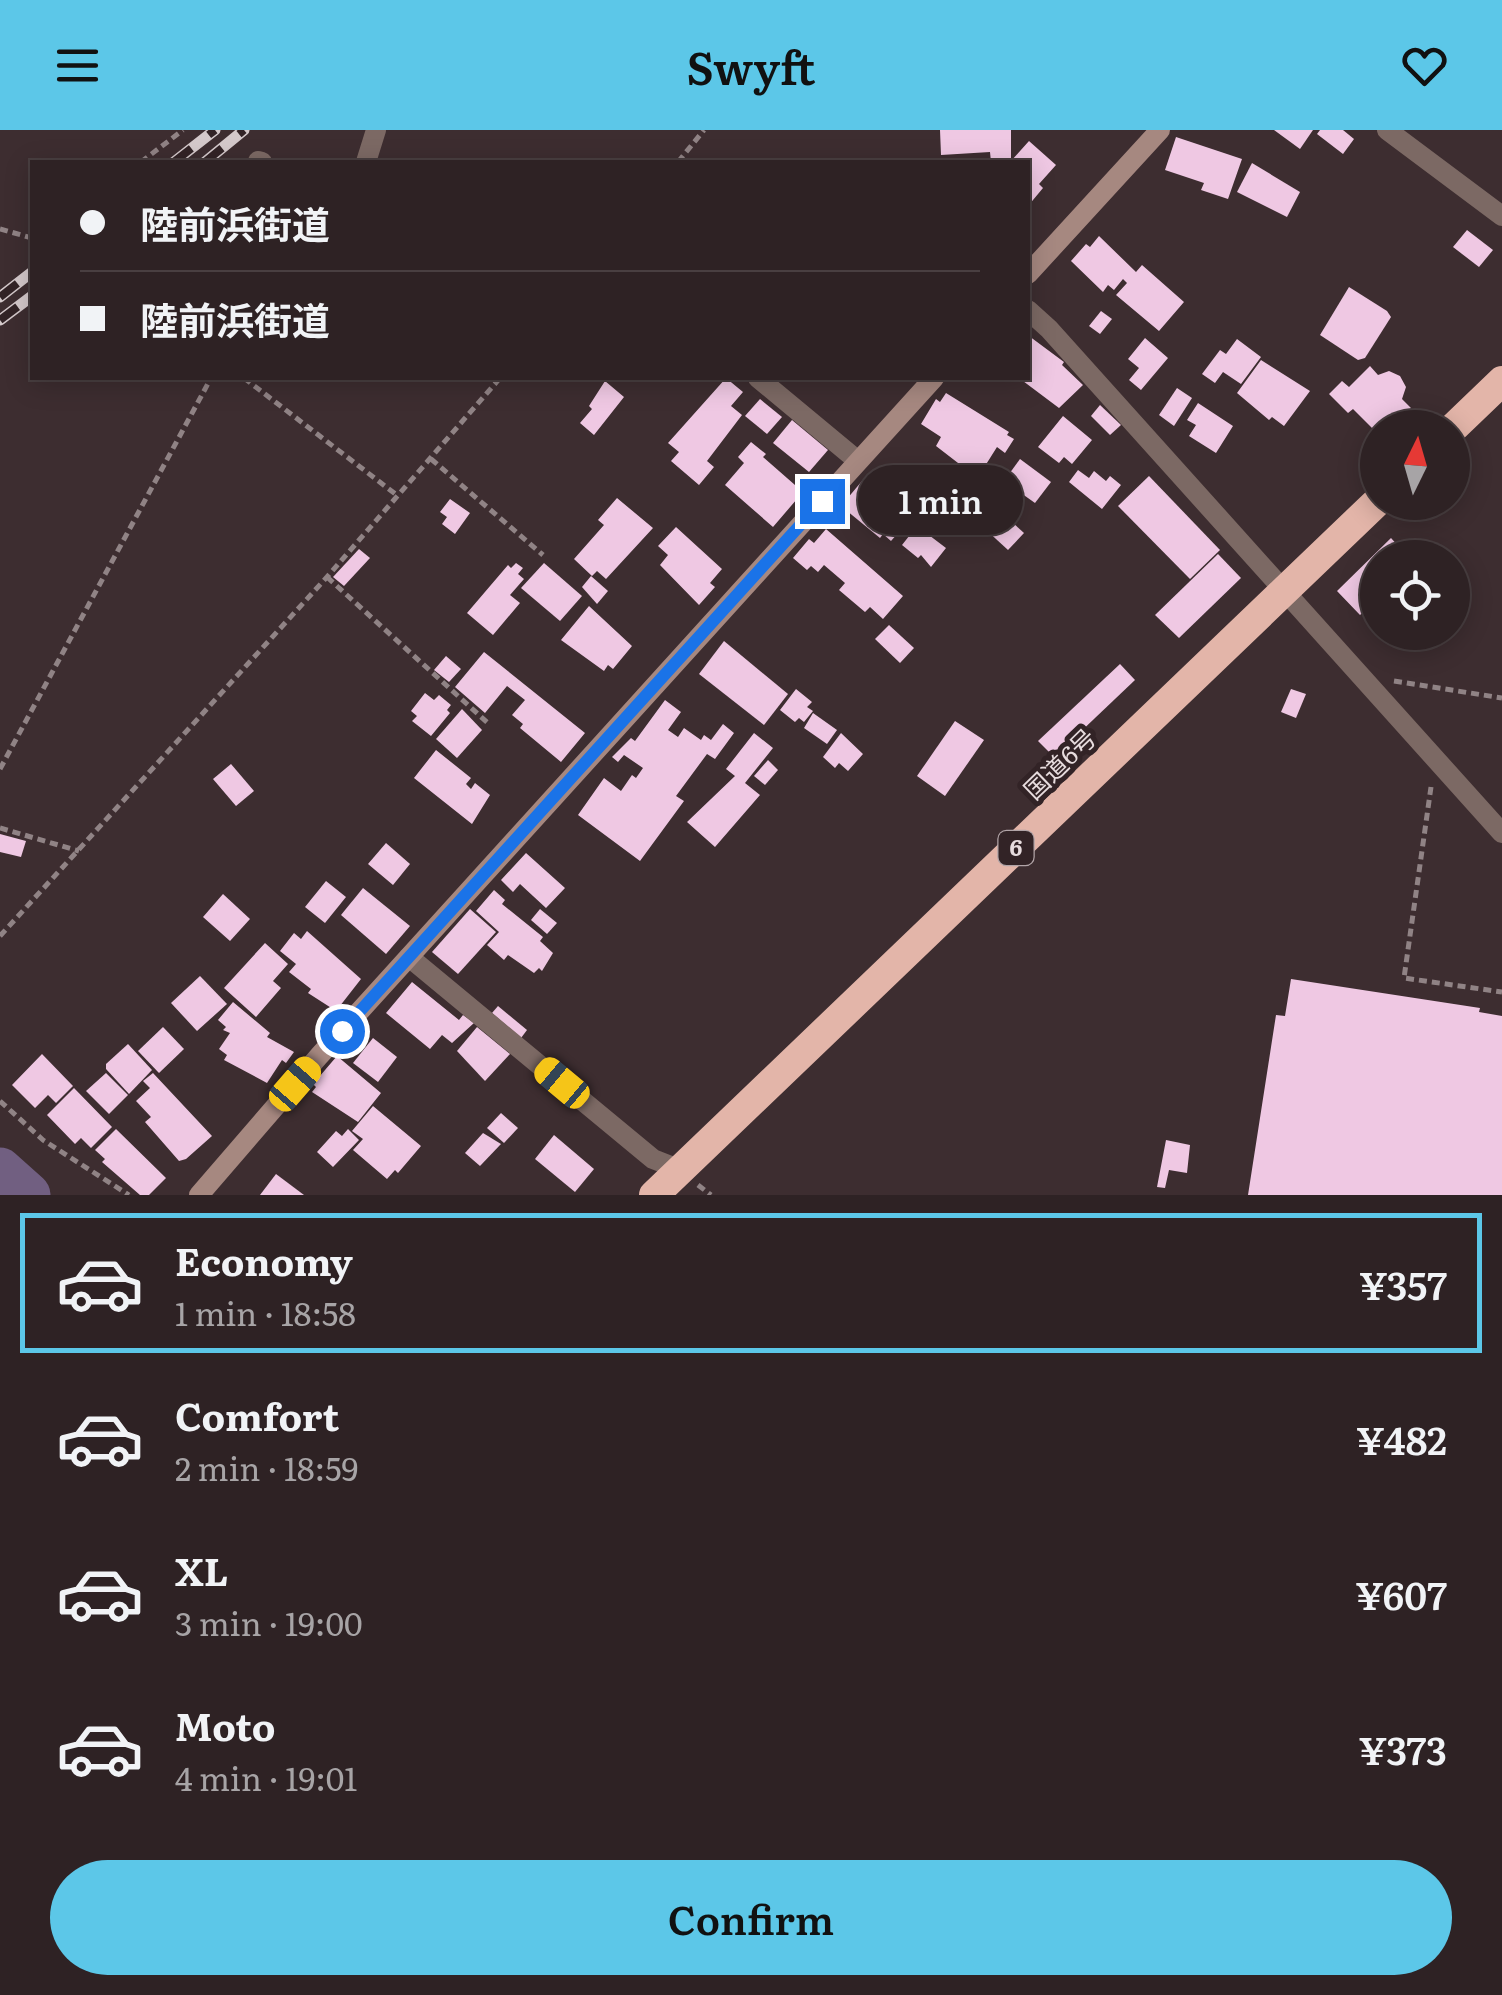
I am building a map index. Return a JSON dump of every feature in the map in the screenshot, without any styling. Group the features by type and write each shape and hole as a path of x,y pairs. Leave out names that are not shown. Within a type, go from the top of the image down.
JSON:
{"highway":[{"path":"1470,411 1502,381"},
{"name":"国道6号","path":"654,1195 1360,518"}],"street":[{"path":"367,160 376,130"},
{"path":"1030,272 1160,130"},
{"path":"1387,130 1502,216"},
{"path":"1030,312 1050,329 1502,833"},
{"path":"760,380 858,461"},
{"path":"200,1195 409,957 932,380"},
{"path":"409,957 654,1159 681,1170"}],"path":[{"path":"144,160 183,130"},
{"path":"680,160 704,130"},
{"path":"0,229 30,237"},
{"path":"0,769 209,380"},
{"path":"247,380 398,496"},
{"path":"0,936 327,577 498,380"},
{"path":"431,458 542,555"},
{"path":"327,577 490,725"},
{"path":"1362,676 1502,698"},
{"path":"1435,758 1404,978 1502,992"},
{"path":"0,828 79,851"},
{"path":"0,1101 43,1140 129,1195"}],"building":[{"path":"940,130 1011,130 1011,160 991,160 990,152 941,155"},
{"path":"1274,130 1313,130 1300,149"},
{"path":"1320,130 1343,130 1354,139 1343,154 1317,134"},
{"path":"1176,137 1242,159 1228,199 1201,190 1204,183 1165,170"},
{"path":"1029,141 1056,165 1039,184 1043,188 1030,204 1030,160 1012,160"},
{"path":"1252,163 1300,192 1287,217 1237,192"},
{"path":"1467,230 1493,250 1479,267 1453,247"},
{"path":"1099,236 1136,272 1142,265 1184,302 1159,331 1116,295 1127,283 1123,279 1114,290 1108,285 1103,292 1071,261"},
{"path":"1349,287 1391,317 1365,358 1358,360 1320,335"},
{"path":"1101,311 1112,319 1100,334 1089,326"},
{"path":"1030,337 1064,362 1062,365 1083,385 1059,408 1022,380 1030,380"},
{"path":"1145,338 1168,358 1141,390 1129,380 1139,368 1128,359"},
{"path":"1237,339 1261,357 1241,384 1223,372 1215,383 1202,374 1220,350 1226,354"},
{"path":"1261,360 1310,391 1284,426 1272,417 1269,420 1237,393"},
{"path":"1370,366 1378,375 1389,371 1400,376 1406,387 1402,399 1411,408 1360,410 1360,416 1353,409 1348,413 1329,394 1342,381 1349,387"},
{"path":"724,380 743,392 731,406 742,415 707,461 714,467 699,485 671,461 679,452 668,443"},
{"path":"605,381 624,397 594,435 580,423 592,409 589,406"},
{"path":"1177,388 1192,398 1174,426 1159,415"},
{"path":"946,393 1014,439 1005,453 997,447 980,474 971,473 936,446 941,437 921,424 936,399 940,402"},
{"path":"760,399 782,417 767,434 745,416"},
{"path":"1198,403 1233,426 1216,453 1189,436 1196,425 1187,420"},
{"path":"1100,405 1121,425 1110,435 1091,416"},
{"path":"1063,416 1092,440 1072,464 1064,457 1059,463 1038,447"},
{"path":"792,420 828,450 809,472 773,443"},
{"path":"751,442 803,492 773,527 725,485 744,463 738,457"},
{"path":"1020,459 1051,482 1035,503 1004,481"},
{"path":"1078,470 1089,478 1094,471 1106,481 1110,476 1121,485 1102,509 1069,482"},
{"path":"1149,476 1220,550 1190,579 1118,506"},
{"path":"862,481 889,504 893,501 903,509 897,516 906,524 891,541 883,534 880,538 841,506"},
{"path":"617,498 653,528 606,579 597,571 592,576 574,559 604,525 598,520"},
{"path":"450,499 470,513 455,534 442,524 447,517 440,512"},
{"path":"1000,511 1024,533 1008,550 984,528"},
{"path":"917,526 946,548 931,567 921,555 918,558 902,545"},
{"path":"676,527 722,569 710,583 715,587 699,605 660,565 668,555 658,546"},
{"path":"826,529 903,596 883,619 870,607 865,612 839,590 845,583 824,565 818,572 811,566 807,570 793,558 809,539 814,543"},
{"path":"359,549 370,558 344,586 333,577"},
{"path":"1218,554 1241,578 1179,638 1155,615"},
{"path":"516,563 523,568 518,574 524,579 510,595 520,603 493,635 467,613 508,565 511,568"},
{"path":"544,563 582,596 560,621 521,588"},
{"path":"1360,568 1360,615 1337,591"},
{"path":"591,576 608,591 597,604 582,587"},
{"path":"589,606 632,646 613,669 608,665 604,671 561,640"},
{"path":"889,625 914,648 900,663 875,639"},
{"path":"724,641 788,694 764,725 699,674"},
{"path":"484,652 585,733 561,762 520,728 523,724 512,715 525,700 507,686 485,713 455,687"},
{"path":"446,656 461,669 449,682 434,670"},
{"path":"1120,664 1135,680 1054,757 1038,741"},
{"path":"796,689 812,702 807,707 813,711 804,722 799,718 795,722 780,710"},
{"path":"1291,689 1306,694 1296,718 1281,712"},
{"path":"425,693 434,700 439,695 451,705 447,710 450,713 431,736 412,721 417,716 411,711"},
{"path":"665,700 681,712 668,730 678,737 684,728 701,740 704,735 711,740 723,724 734,733 715,759 707,754 676,796 684,801 640,861 578,815 604,778 621,791 632,775 636,778 643,768 624,755 618,762 612,757 631,738 635,741"},
{"path":"462,709 482,730 457,758 436,739"},
{"path":"813,713 837,730 827,744 804,728"},
{"path":"955,721 984,740 945,796 917,776"},
{"path":"754,733 773,748 745,783 760,795 715,847 687,822 735,776 726,769"},
{"path":"841,733 863,754 848,771 839,763 835,768 823,757"},
{"path":"436,750 471,778 466,784 471,789 475,783 490,795 472,824 414,778"},
{"path":"768,760 778,770 765,785 754,776"},
{"path":"231,764 254,791 236,806 213,779"},
{"path":"0,834 26,841 21,857 0,852"},
{"path":"386,843 410,864 393,885 368,864"},
{"path":"526,853 565,888 546,908 520,884 513,892 501,880"},
{"path":"326,881 346,897 325,923 305,907"},
{"path":"363,888 410,926 386,954 341,915"},
{"path":"494,890 505,900 502,904 543,937 540,941 553,953 542,971 539,968 534,973 508,955 504,960 487,945 499,932 476,911"},
{"path":"223,894 250,919 230,941 203,917"},
{"path":"470,909 496,932 458,974 432,952"},
{"path":"540,909 557,923 547,934 531,920"},
{"path":"307,931 361,979 336,1011 308,993 311,989 289,972 296,964 280,951 294,933 301,939"},
{"path":"265,943 288,964 273,981 281,988 256,1017 224,988"},
{"path":"200,976 227,1004 197,1031 171,1003"},
{"path":"1291,979 1480,1008 1479,1012 1502,1016 1502,1195 1248,1195 1276,1015 1285,1016"},
{"path":"412,982 459,1020 463,1015 474,1023 452,1043 442,1035 430,1049 386,1013"},
{"path":"233,1002 270,1033 267,1037 294,1052 286,1063 282,1060 267,1083 224,1060 227,1055 219,1049 230,1033 223,1030 226,1027 218,1020"},
{"path":"498,1006 527,1030 521,1038 492,1013"},
{"path":"163,1027 184,1049 159,1073 138,1051"},
{"path":"477,1027 510,1054 485,1081 457,1051"},
{"path":"373,1038 397,1057 378,1082 353,1063"},
{"path":"128,1044 152,1070 129,1094 106,1069 106,1064"},
{"path":"42,1054 73,1086 56,1103 48,1095 35,1108 12,1085"},
{"path":"337,1056 381,1093 358,1122 312,1092 316,1087 313,1084"},
{"path":"106,1073 128,1095 109,1114 86,1091"},
{"path":"153,1073 212,1136 186,1159 179,1161 145,1122 151,1117 136,1101 150,1088 143,1081"},
{"path":"74,1088 112,1127 91,1148 81,1138 75,1144 47,1115"},
{"path":"373,1106 421,1146 398,1173 395,1170 387,1179 353,1150 363,1139 352,1131"},
{"path":"501,1113 518,1128 504,1143 487,1128"},
{"path":"116,1129 166,1178 149,1195 140,1195 102,1162 105,1159 95,1150"},
{"path":"348,1129 359,1140 333,1167 317,1152 336,1131 342,1136"},
{"path":"483,1133 501,1144 480,1166 465,1153"},
{"path":"554,1135 594,1169 575,1192 535,1159"},
{"path":"1166,1140 1190,1145 1187,1173 1169,1170 1165,1188 1157,1187"},
{"path":"276,1174 304,1195 260,1195"}],"waterway":[{"path":"0,1170 28,1195"}],"railway":[{"path":"177,160 215,130"},
{"path":"207,160 244,130"},
{"path":"0,297 30,274"},
{"path":"0,320 30,298"}],"route":[{"path":"342,1031 822,501"}]}
